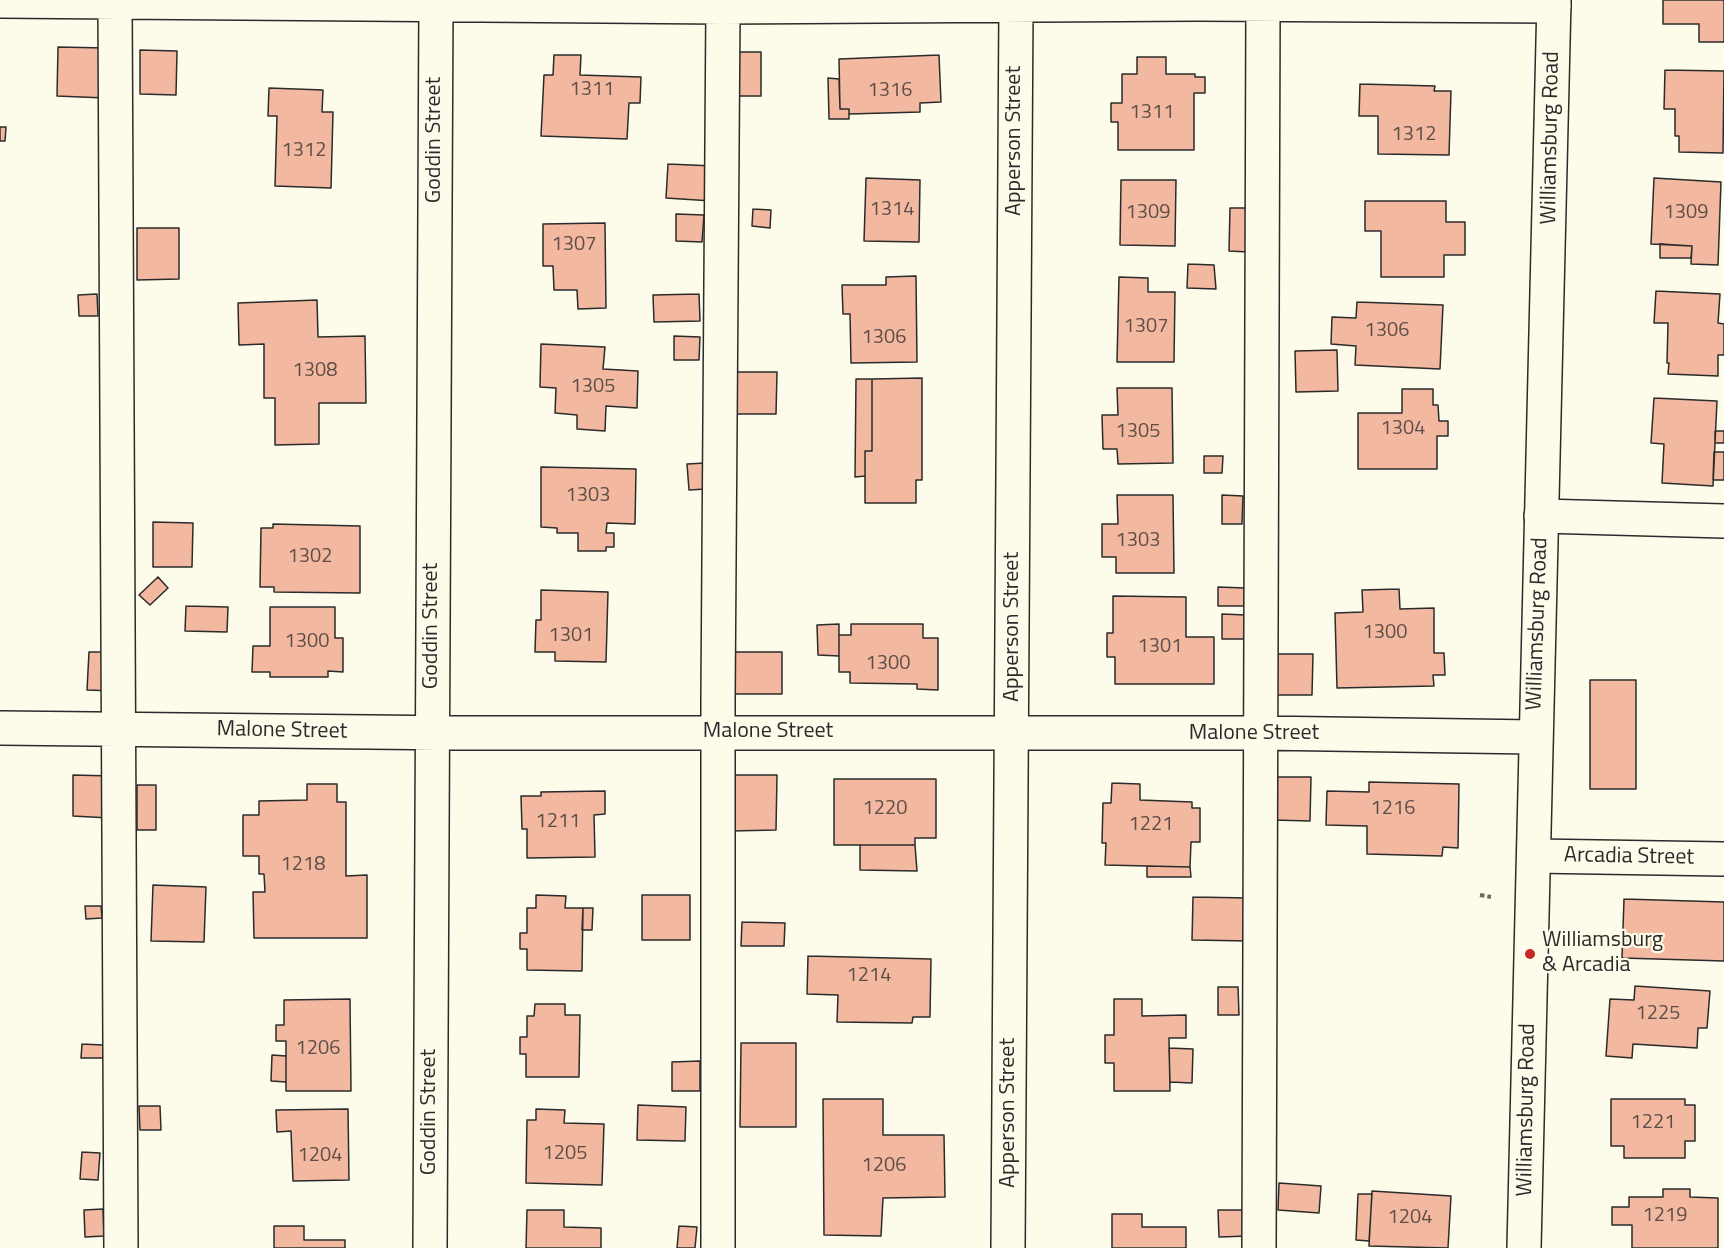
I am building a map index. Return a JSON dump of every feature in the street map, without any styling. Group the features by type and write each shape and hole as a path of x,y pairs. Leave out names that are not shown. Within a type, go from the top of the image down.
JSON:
{"street":[{"path":"0,1 436,2 723,7 825,3 1016,6 1197,2 1263,4 1554,3"},
{"path":"96,1 119,729 121,1248"},
{"name":"Goddin Street","path":"430,1248 436,2"},
{"name":"Williamsburg Road","path":"1524,1248 1554,3"},
{"path":"1259,1248 1263,4"},
{"name":"Apperson Street","path":"1008,1248 1016,6"},
{"path":"718,1248 718,733 723,7"},
{"path":"1541,516 1724,521"},
{"name":"Malone Street","path":"0,728 431,732 1260,733 1535,737"},
{"name":"Arcadia Street","path":"1533,856 1724,859"}],"path":[{"path":"1480,895 1491,897"}],"building":[{"path":"1663,0 1724,0 1724,42 1699,42 1699,24 1663,24"},
{"path":"58,47 106,48 105,98 57,96"},
{"path":"140,50 177,51 176,95 140,94"},
{"path":"739,52 761,52 761,96 739,96"},
{"path":"554,55 581,55 580,75 641,77 640,103 629,103 627,139 541,136 544,75 553,75"},
{"path":"939,55 941,102 920,103 920,112 849,114 849,109 840,109 839,59"},
{"path":"1137,57 1166,57 1166,74 1195,74 1195,77 1205,77 1205,93 1194,93 1194,150 1118,150 1118,122 1111,122 1111,103 1122,103 1122,74 1137,74"},
{"path":"1665,70 1724,71 1723,153 1679,152 1679,136 1675,136 1675,109 1664,109"},
{"path":"828,78 839,79 840,109 849,109 849,119 829,119"},
{"path":"1360,84 1435,86 1434,91 1451,91 1449,155 1378,154 1378,116 1359,116"},
{"path":"269,88 323,90 322,112 333,112 331,188 275,186 277,116 268,116"},
{"path":"0,127 6,127 5,141 0,141"},
{"path":"668,164 714,166 712,201 666,198"},
{"path":"866,178 920,180 919,242 864,241"},
{"path":"1654,178 1721,182 1718,265 1691,264 1692,246 1651,244"},
{"path":"1121,180 1176,180 1175,246 1120,245"},
{"path":"1365,201 1446,201 1446,222 1465,222 1465,255 1444,255 1444,277 1381,277 1381,231 1365,231"},
{"path":"1230,208 1249,208 1248,252 1229,251"},
{"path":"753,209 771,210 770,228 752,226"},
{"path":"676,214 704,215 702,242 676,241"},
{"path":"605,223 606,308 578,309 577,290 554,290 553,266 543,266 543,224"},
{"path":"137,228 179,228 179,279 137,280"},
{"path":"1660,244 1692,246 1691,258 1660,258"},
{"path":"1188,264 1214,265 1216,289 1187,288"},
{"path":"916,276 917,362 851,363 850,314 843,314 842,285 886,285 886,277"},
{"path":"1119,277 1148,278 1148,292 1175,292 1174,362 1117,362"},
{"path":"1656,291 1720,294 1718,323 1724,324 1724,355 1718,355 1718,376 1668,374 1668,323 1654,323"},
{"path":"97,294 98,316 79,316 78,295"},
{"path":"699,294 700,321 654,322 653,295"},
{"path":"317,300 318,337 365,336 366,403 319,403 319,444 275,445 275,398 264,398 264,344 239,345 238,303"},
{"path":"1357,302 1443,305 1440,369 1355,365 1356,346 1331,344 1332,317 1356,318"},
{"path":"674,336 700,337 699,360 674,360"},
{"path":"541,344 605,347 603,369 638,371 637,408 606,406 605,431 577,429 577,415 555,413 556,388 540,387"},
{"path":"1337,350 1338,391 1296,392 1295,351"},
{"path":"736,372 777,372 776,414 736,414"},
{"path":"922,378 922,480 916,480 916,503 865,503 865,451 872,451 872,379"},
{"path":"856,379 872,379 872,451 865,451 865,476 855,477"},
{"path":"1117,388 1172,388 1173,463 1118,464 1117,449 1103,449 1102,415 1118,415"},
{"path":"1402,389 1433,389 1433,405 1438,405 1439,421 1448,421 1448,436 1437,436 1437,469 1358,469 1358,413 1402,413"},
{"path":"1654,398 1717,401 1713,486 1662,483 1664,444 1651,443"},
{"path":"1715,431 1724,431 1724,443 1715,443"},
{"path":"1714,452 1724,452 1724,480 1713,480"},
{"path":"1204,456 1223,456 1222,473 1204,473"},
{"path":"705,463 706,489 689,490 687,464"},
{"path":"541,467 636,469 635,524 607,523 606,533 614,533 614,547 606,547 606,551 578,551 578,533 557,533 557,528 541,527"},
{"path":"1117,495 1173,495 1174,573 1116,573 1116,557 1102,557 1102,524 1118,524"},
{"path":"1222,495 1243,496 1242,524 1222,524"},
{"path":"153,522 193,523 192,567 153,567"},
{"path":"273,524 360,526 360,593 274,592 274,587 260,587 261,528 273,528"},
{"path":"158,577 168,588 150,605 139,595"},
{"path":"1218,587 1245,588 1244,606 1218,606"},
{"path":"1399,589 1400,609 1434,608 1434,653 1444,653 1445,675 1433,675 1434,686 1337,688 1335,613 1363,612 1362,590"},
{"path":"541,590 608,592 606,662 555,661 555,652 535,652 536,620 541,620"},
{"path":"1113,596 1186,597 1186,637 1214,637 1214,684 1115,684 1115,657 1107,657 1107,633 1113,633"},
{"path":"186,606 228,607 227,632 185,631"},
{"path":"270,607 335,607 335,638 343,638 343,672 328,671 328,677 270,677 270,672 252,672 253,646 270,646"},
{"path":"1222,614 1246,615 1245,639 1222,639"},
{"path":"839,624 839,656 818,655 817,625"},
{"path":"851,624 923,624 923,638 938,638 938,690 917,689 917,684 850,683 850,672 839,672 839,635 851,635"},
{"path":"89,652 114,652 114,691 87,690"},
{"path":"733,652 782,652 782,694 733,694"},
{"path":"1275,654 1313,654 1312,695 1274,695"},
{"path":"1590,680 1636,680 1636,789 1590,789"},
{"path":"73,775 111,776 109,818 73,816"},
{"path":"732,775 777,775 776,830 731,831"},
{"path":"1274,777 1311,777 1310,821 1273,820"},
{"path":"834,779 936,779 936,838 915,838 915,845 834,845"},
{"path":"1369,782 1459,784 1458,848 1443,847 1442,856 1367,854 1367,826 1326,825 1327,791 1369,792"},
{"path":"1112,783 1140,784 1140,800 1192,802 1192,808 1200,808 1200,842 1191,842 1190,867 1105,865 1106,843 1102,843 1103,803 1111,803"},
{"path":"307,784 337,784 337,802 346,802 346,876 367,875 367,938 254,938 253,892 265,892 264,874 259,874 259,856 243,856 243,815 259,815 259,801 307,800"},
{"path":"137,785 156,785 156,830 137,830"},
{"path":"605,791 605,814 594,815 595,857 527,858 527,829 522,829 521,796 541,796 541,792"},
{"path":"860,845 915,845 917,871 860,870"},
{"path":"1147,866 1190,867 1191,877 1147,877"},
{"path":"153,885 206,887 204,942 151,941"},
{"path":"536,895 566,896 565,908 583,908 582,971 527,970 527,949 520,949 520,933 527,933 527,908 536,908"},
{"path":"642,895 690,895 690,940 642,940"},
{"path":"1193,897 1250,898 1250,941 1192,940"},
{"path":"1624,899 1724,902 1724,961 1622,958"},
{"path":"85,906 101,906 102,918 86,919"},
{"path":"583,908 593,908 592,930 582,930"},
{"path":"742,922 785,923 784,946 741,946"},
{"path":"808,956 931,959 930,1017 913,1017 912,1023 837,1022 838,995 807,994"},
{"path":"1635,986 1710,991 1707,1028 1698,1028 1697,1048 1633,1044 1632,1058 1606,1056 1610,999 1634,1000"},
{"path":"1218,987 1238,987 1239,1015 1218,1015"},
{"path":"350,999 351,1091 286,1091 286,1041 276,1041 276,1025 284,1025 284,1000"},
{"path":"1114,999 1142,999 1142,1016 1186,1015 1186,1038 1169,1038 1170,1091 1114,1091 1114,1063 1105,1063 1105,1035 1114,1035"},
{"path":"535,1004 565,1004 565,1015 580,1015 579,1077 526,1077 526,1054 520,1054 520,1037 527,1037 527,1016 534,1016"},
{"path":"741,1043 796,1043 796,1127 740,1127"},
{"path":"82,1044 103,1045 103,1058 81,1058"},
{"path":"1169,1048 1193,1049 1192,1083 1170,1082"},
{"path":"272,1055 286,1056 286,1082 271,1081"},
{"path":"700,1061 700,1091 672,1091 672,1062"},
{"path":"823,1099 883,1099 883,1135 944,1135 945,1197 883,1198 881,1236 824,1235"},
{"path":"1611,1099 1685,1099 1685,1105 1695,1105 1695,1141 1685,1141 1685,1158 1624,1158 1624,1146 1611,1146"},
{"path":"638,1105 686,1107 685,1141 637,1140"},
{"path":"139,1106 160,1106 161,1130 140,1130"},
{"path":"348,1109 349,1180 293,1181 291,1131 277,1132 276,1110"},
{"path":"536,1109 565,1110 564,1123 604,1124 602,1185 526,1183 527,1120 536,1120"},
{"path":"82,1152 100,1153 98,1180 80,1179"},
{"path":"1279,1183 1321,1186 1319,1213 1278,1210"},
{"path":"1663,1189 1690,1189 1690,1197 1718,1198 1718,1248 1632,1248 1632,1225 1612,1225 1612,1207 1629,1207 1629,1197 1663,1197"},
{"path":"1372,1191 1451,1196 1448,1248 1369,1246"},
{"path":"1358,1194 1372,1194 1369,1241 1356,1240"},
{"path":"103,1209 104,1236 85,1237 84,1210"},
{"path":"527,1210 564,1210 564,1227 601,1228 601,1248 526,1248"},
{"path":"1218,1210 1249,1210 1249,1236 1219,1237"},
{"path":"1112,1214 1142,1214 1142,1227 1186,1227 1186,1248 1112,1248"},
{"path":"274,1226 304,1226 304,1240 345,1240 345,1248 274,1248"},
{"path":"679,1226 697,1227 695,1248 677,1248"}],"place":[{"name":"Williamsburg & Arcadia","path":"1530,954"}]}
